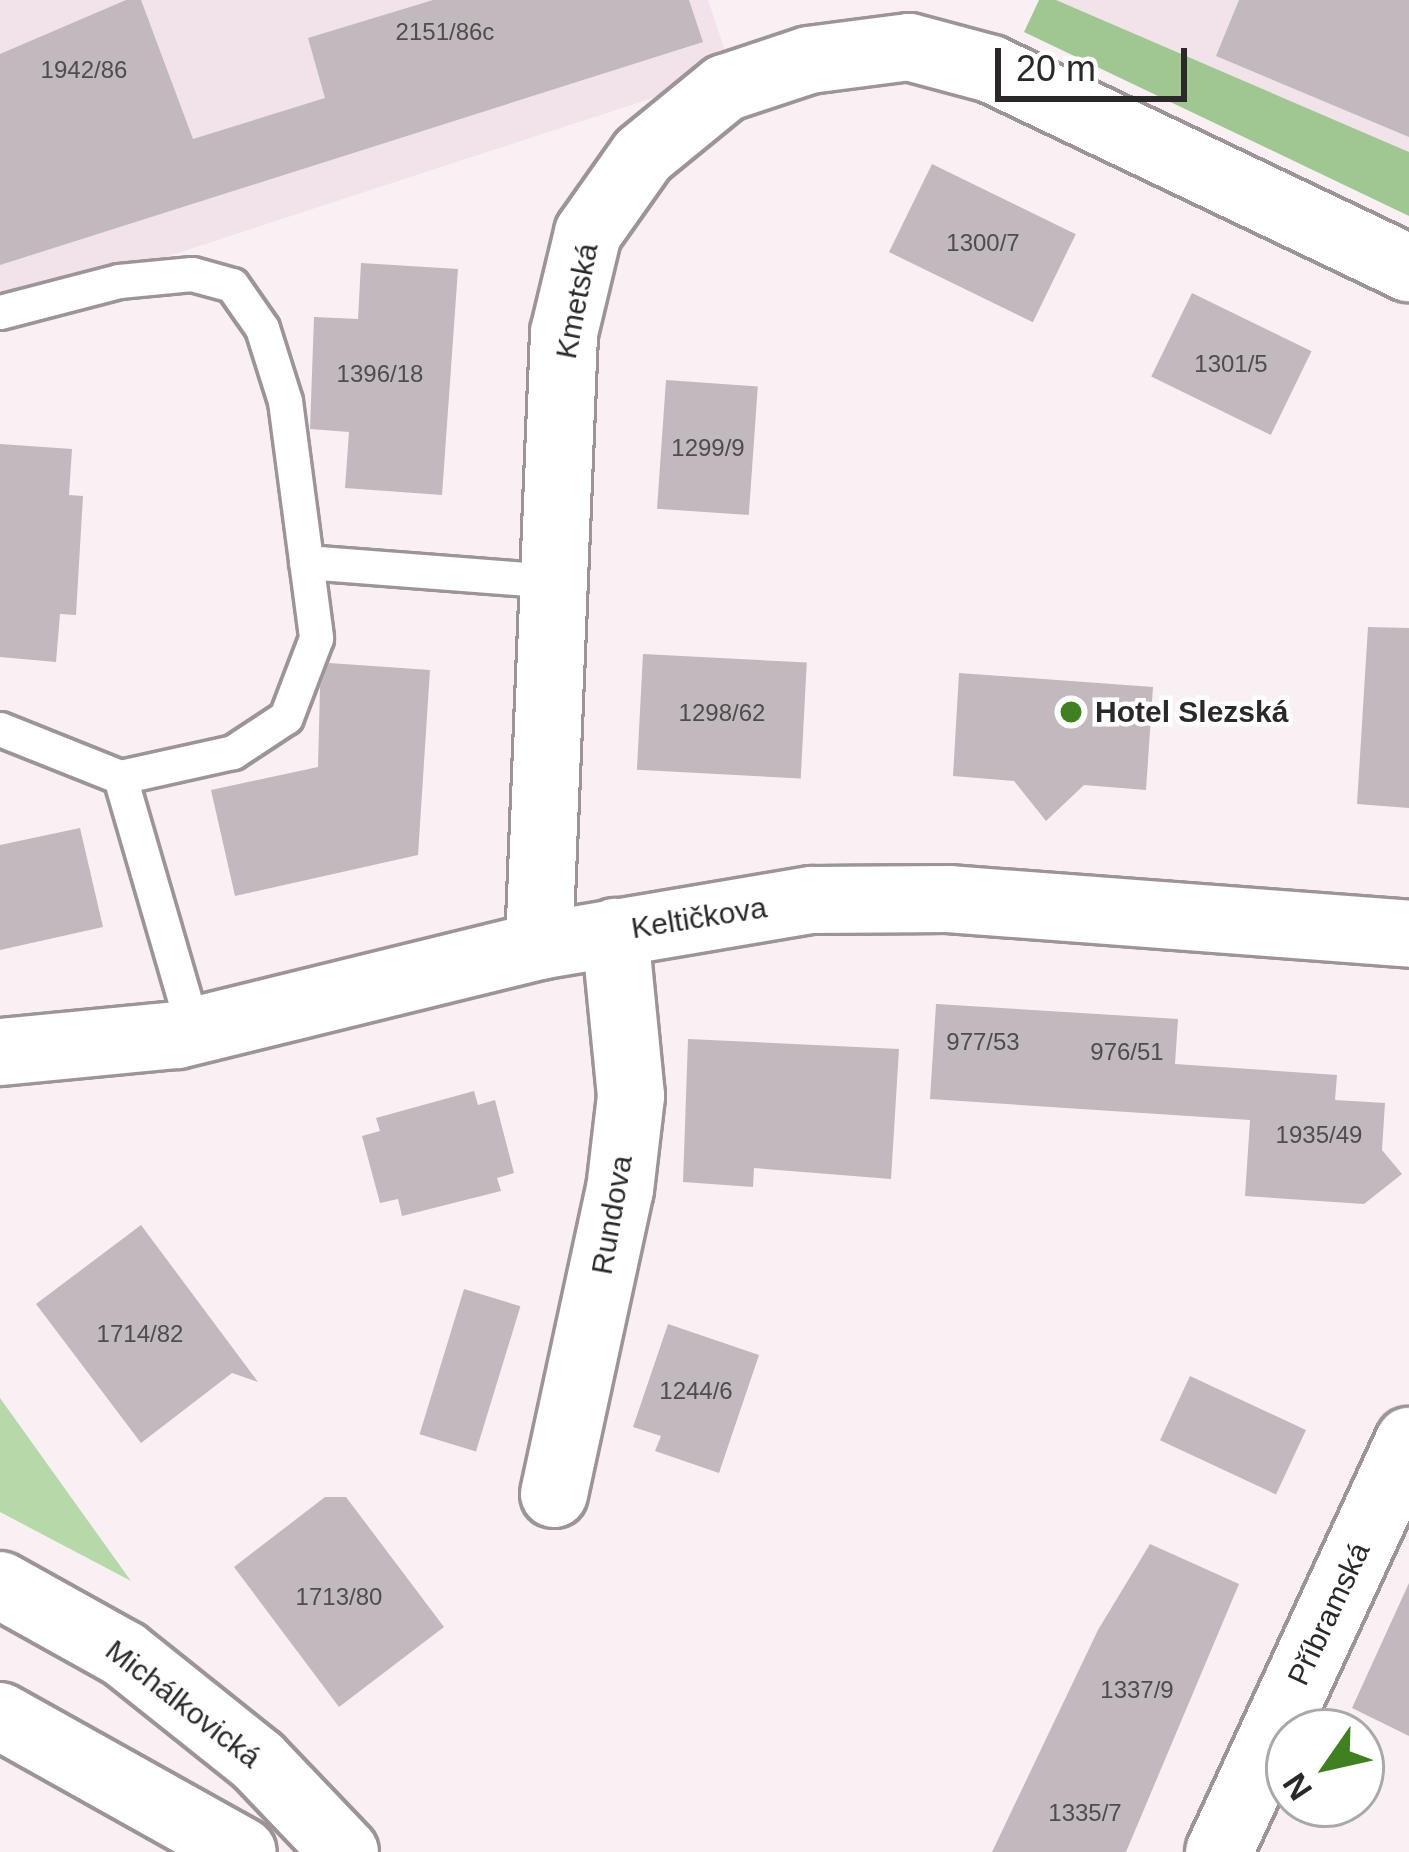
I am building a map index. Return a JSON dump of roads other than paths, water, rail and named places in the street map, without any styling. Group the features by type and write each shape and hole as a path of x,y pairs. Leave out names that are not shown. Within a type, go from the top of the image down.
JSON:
{"street":[{"name":"Kmetská","path":"539,946 565,333 588,233 643,155 725,88 809,60 908,47 929,52 991,69 1409,268"},
{"name":"Keltičkova","path":"0,1052 194,1031 539,946 879,896 1409,934"},
{"name":"Rundova","path":"554,1494 628,1119 615,932"},
{"name":"Příbramská","path":"1219,1852 1409,1441"},
{"name":"Michálkovická","path":"0,1585 124,1654 258,1761 345,1852"},
{"path":"0,1716 243,1852"}],"lane":[{"path":"0,312 119,280 192,274 232,285 262,328 280,382 316,638 286,717 233,752 120,777 0,729"},
{"path":"306,562 554,581"},
{"path":"120,777 194,1031"}],"place":[{"name":"Hotel Slezská","path":"1071,712"}]}
